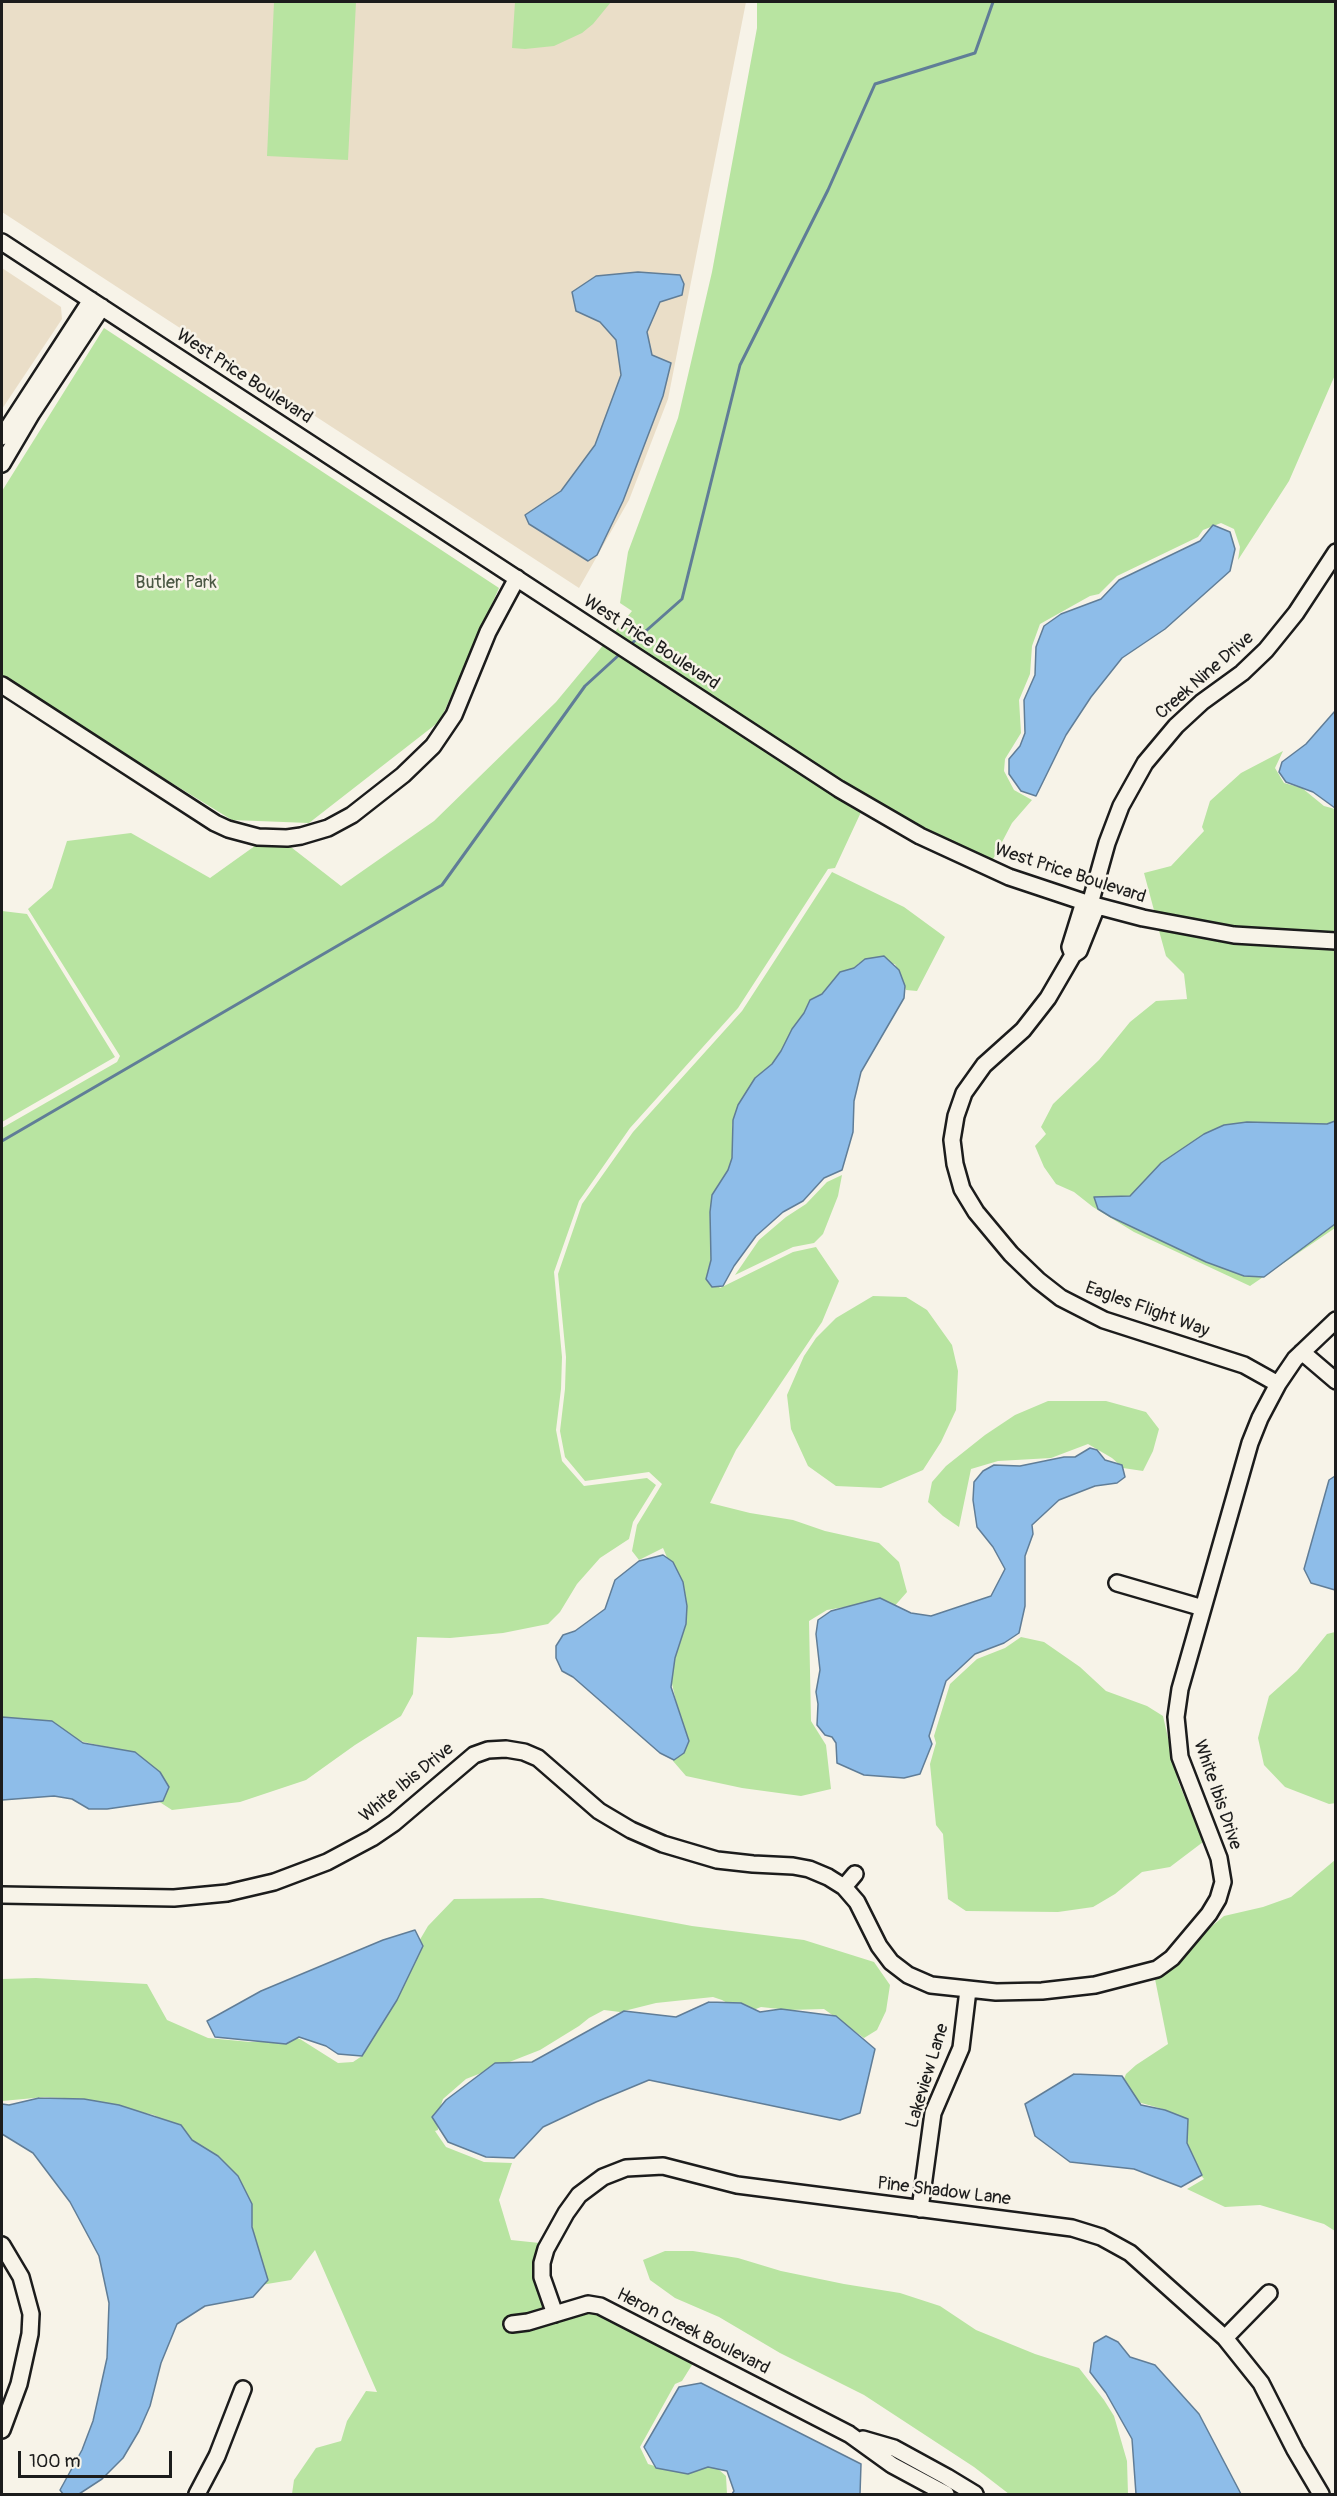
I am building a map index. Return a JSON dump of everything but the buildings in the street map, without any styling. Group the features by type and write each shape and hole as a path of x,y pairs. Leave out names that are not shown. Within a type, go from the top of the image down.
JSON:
{"street":[{"name":"West Price Boulevard","path":"2,242 839,789 949,851 1009,877 1090,904 1143,918 1223,933 1335,941"},
{"path":"2,437 96,304"},
{"path":"2,464 96,304"},
{"name":"Creek Nine Drive","path":"1090,904 1114,822 1145,763 1160,743 1202,702 1242,673 1266,650 1333,562"},
{"path":"2,685 215,823 258,837 301,836 328,828 352,815 403,775 433,746 454,715 488,632 517,578"},
{"name":"Eagles Flight Way","path":"1090,904 1079,951 1072,956 1048,998 1015,1038 984,1065 964,1093 956,1116 952,1140 955,1164 962,1189 976,1212 1011,1254 1061,1298 1104,1320 1244,1365 1278,1384"},
{"name":"White Ibis Drive","path":"2,1896 192,1897 227,1893 274,1882 327,1862 372,1838 394,1823 470,1758 481,1751 498,1749 524,1752 538,1758 599,1810 631,1830 663,1844 726,1861 801,1867 828,1877 844,1887 863,1910 884,1954 899,1969 931,1985 1009,1993 1056,1990 1095,1985 1150,1971 1172,1958 1214,1906 1221,1889 1222,1866 1182,1764 1176,1727 1180,1689 1203,1608 1250,1443 1260,1418 1278,1384 1302,1352 1335,1320"},
{"path":"1302,1352 1335,1381"},
{"path":"1117,1583 1203,1608"},
{"path":"844,1887 855,1874"},
{"name":"Lakeview Lane","path":"920,2209 933,2113 961,2048 968,1990"},
{"name":"Pine Shadow Lane","path":"555,2314 542,2277 542,2263 546,2249 566,2213 579,2194 595,2182 613,2172 638,2166 663,2166 698,2177 736,2185 1056,2226 1101,2237 1122,2248 1144,2264 1225,2338 1261,2383 1295,2450 1321,2494"},
{"path":"2,2245 21,2277 31,2314 30,2334 19,2384 2,2430"},
{"path":"1225,2338 1269,2293"},
{"name":"Heron Creek Boulevard","path":"512,2324 528,2322 588,2304 600,2306 849,2434 892,2464 946,2494"},
{"path":"196,2494 217,2456 243,2389"},
{"name":"Heron Creek Boulevard","path":"849,2434 894,2448 947,2476 975,2494"}],"shaded area":[{"path":"2,2 746,2 668,399 629,500 579,588 2,212"},
{"path":"2,268 61,307 62,319 2,409"}],"green space":[{"path":"274,2 356,2 348,160 267,156"},
{"path":"515,2 611,2 593,24 582,33 554,46 525,49 512,48"},
{"path":"757,2 1335,2 1335,375 1289,481 1238,560 1240,547 1234,529 1221,523 1203,530 1198,537 1117,576 1099,594 1090,596 1040,624 1032,646 1030,674 1019,700 1021,733 1005,759 1004,771 1014,790 1032,800 1012,823 991,863 951,846 842,784 613,634 632,611 620,603 628,552 678,418 712,272 757,28"},
{"name":"Butler Park","path":"104,328 499,588 440,721 309,823 232,820 2,679 2,491"},
{"path":"605,643 862,810 835,868 828,869 738,1008 630,1128 579,1201 554,1272 562,1357 556,1430 562,1461 584,1486 647,1478 656,1485 633,1522 629,1539 600,1558 577,1584 560,1612 548,1624 503,1633 450,1638 417,1637 413,1694 401,1716 306,1780 240,1802 172,1810 158,1801 121,1750 84,1742 34,1723 2,1717 2,1128 117,1062 120,1056 28,909 52,888 67,841 131,833 210,878 259,843 287,844 341,886 434,821 556,702"},
{"path":"1283,751 1275,768 1284,783 1302,788 1324,806 1335,809 1335,935 1234,929 1155,914 1144,873 1171,866 1204,831 1202,827 1210,801 1241,773"},
{"path":"832,872 904,907 945,937 917,991 906,990 895,964 859,963 847,970 822,994 810,1000 772,1064 755,1078 732,1125 732,1158 728,1170 712,1195 711,1260 707,1274 720,1288 793,1252 816,1247 839,1281 822,1322 736,1450 710,1503 793,1520 825,1531 879,1543 899,1562 907,1592 892,1609 868,1603 827,1610 809,1621 811,1721 826,1745 831,1789 801,1796 742,1788 686,1776 673,1761 682,1747 678,1710 670,1675 672,1569 663,1548 639,1560 632,1551 637,1525 662,1484 649,1472 585,1481 565,1457 560,1431 566,1357 558,1274 582,1204 633,1132 742,1011"},
{"path":"2,911 27,914 115,1057 2,1122"},
{"path":"1158,927 1335,947 1335,1228 1250,1286 1134,1232 1093,1207 1074,1192 1056,1184 1044,1167 1035,1146 1046,1134 1041,1127 1053,1104 1099,1060 1130,1022 1156,1001 1187,999 1184,974 1166,956"},
{"path":"842,1175 838,1196 823,1234 814,1243 793,1247 735,1275 759,1240 786,1217 806,1204 827,1182"},
{"path":"873,1296 906,1297 927,1310 952,1345 958,1371 956,1410 941,1442 923,1470 881,1488 836,1486 808,1466 791,1429 787,1395 804,1356 816,1338 836,1318"},
{"path":"1048,1401 1106,1401 1146,1412 1159,1429 1153,1451 1143,1471 1123,1468 1112,1458 1088,1444 1051,1458 998,1461 971,1469 959,1527 928,1502 932,1482 946,1466 1015,1415"},
{"path":"1335,1632 1336,1803 1329,1804 1285,1787 1264,1765 1258,1738 1269,1696 1297,1671 1327,1634"},
{"path":"1021,1637 1044,1642 1080,1667 1106,1691 1147,1706 1163,1716 1178,1781 1203,1842 1170,1867 1142,1872 1115,1894 1093,1907 1058,1912 966,1911 948,1899 943,1834 936,1825 930,1764 936,1743 934,1736 950,1684 977,1659 1005,1648"},
{"path":"1335,1860 1335,2231 1324,2224 1260,2205 1225,2207 1187,2189 1204,2179 1197,2171 1166,2110 1131,2100 1124,2079 1136,2065 1168,2044 1155,1979 1175,1957 1224,1916 1263,1907 1291,1897"},
{"path":"542,1898 692,1926 804,1940 874,1962 890,1985 886,2011 877,2030 864,2038 824,2009 789,2010 761,2007 745,2013 713,1997 656,2003 620,2012 604,2010 540,2050 466,2079 443,2099 437,2117 438,2130 435,2131 446,2147 484,2162 512,2163 499,2200 511,2240 549,2244 544,2262 553,2314 587,2304 700,2352 682,2381 675,2384 640,2447 648,2464 658,2467 711,2463 726,2476 727,2494 292,2494 294,2480 316,2448 341,2441 347,2421 366,2391 377,2392 315,2250 291,2280 261,2285 251,2217 216,2158 173,2126 154,2115 83,2099 45,2097 2,2101 2,1979 36,1978 147,1984 167,2020 208,2038 250,2042 273,2041 286,2036 300,2039 338,2063 353,2062 362,2056 408,1960 428,1926 454,1899"},
{"path":"665,2251 693,2251 738,2258 781,2271 900,2293 940,2306 976,2330 1035,2354 1079,2368 1114,2416 1127,2461 1128,2494 1009,2494 974,2467 864,2395 780,2353 719,2317 675,2298 650,2280 643,2260"}],"water":[{"path":"638,272 680,275 684,284 682,295 660,302 647,332 652,355 671,363 663,396 623,501 597,555 588,561 529,524 525,515 561,491 595,445 621,375 616,340 600,322 576,311 572,292 596,276"},
{"path":"1213,525 1230,532 1235,549 1230,571 1165,629 1122,658 1091,697 1066,735 1036,796 1021,791 1009,774 1009,759 1020,746 1025,733 1024,700 1035,675 1036,647 1044,626 1061,614 1101,599 1119,580 1200,541"},
{"path":"1335,711 1335,808 1313,792 1286,782 1279,772 1282,762 1306,744"},
{"path":"884,956 899,970 905,986 904,998 861,1072 854,1101 853,1132 842,1170 824,1178 803,1201 783,1212 756,1236 734,1266 723,1286 712,1287 706,1279 711,1260 712,1195 728,1170 732,1158 733,1120 738,1105 755,1078 772,1064 781,1051 810,1000 822,994 840,972 854,968 865,959"},
{"path":"1335,1121 1335,1224 1264,1277 1244,1276 1206,1262 1098,1209 1094,1197 1130,1196 1161,1163 1204,1134 1224,1125 1247,1122 1327,1124"},
{"path":"1090,1448 1097,1450 1105,1460 1122,1465 1125,1477 1117,1483 1095,1486 1059,1500 1032,1525 1033,1534 1025,1556 1025,1606 1019,1633 1004,1643 975,1654 946,1681 929,1736 932,1744 920,1774 904,1778 864,1775 837,1763 836,1743 817,1725 816,1692 820,1670 816,1634 818,1620 831,1611 880,1598 911,1613 931,1616 991,1596 1005,1569 993,1547 977,1527 973,1500 974,1482 983,1471 994,1465 1020,1466 1075,1457"},
{"path":"1335,1476 1335,1590 1311,1583 1304,1569 1329,1480"},
{"path":"663,1555 673,1562 683,1582 687,1606 686,1624 675,1658 671,1687 689,1741 684,1753 674,1760 660,1753 573,1677 562,1671 556,1658 556,1646 563,1635 575,1631 605,1609 615,1580 639,1561"},
{"path":"2,1717 52,1721 83,1743 135,1752 160,1772 169,1787 163,1801 107,1809 89,1809 72,1799 54,1796 2,1800"},
{"path":"415,1930 423,1946 397,2000 362,2056 338,2054 326,2046 299,2037 286,2044 215,2037 207,2021 261,1991 383,1940"},
{"path":"709,2002 741,2003 760,2012 781,2009 836,2016 875,2049 860,2113 840,2120 649,2080 543,2127 514,2158 486,2157 448,2142 432,2117 446,2100 495,2063 532,2062 624,2011 676,2017"},
{"path":"1074,2074 1122,2076 1141,2105 1165,2110 1188,2119 1187,2143 1202,2175 1181,2187 1134,2169 1070,2162 1035,2136 1025,2104"},
{"path":"39,2098 84,2099 119,2105 181,2125 192,2140 218,2156 238,2176 252,2204 252,2227 268,2280 253,2297 205,2306 177,2324 161,2363 150,2406 139,2431 123,2458 102,2479 79,2494 63,2494 60,2490 82,2450 93,2421 107,2358 109,2303 99,2256 70,2202 33,2153 2,2134 2,2104 9,2105"},
{"path":"1106,2336 1118,2342 1130,2357 1155,2365 1199,2414 1241,2494 1136,2494 1132,2439 1106,2393 1090,2372 1094,2343"},
{"path":"701,2383 861,2464 860,2494 732,2494 734,2491 727,2471 708,2467 688,2474 656,2468 644,2447 679,2387"}],"waterway":[{"path":"630,645 682,599 740,365 828,190 875,84 975,53 993,2"},
{"path":"2,1141 442,885 585,686 620,654"}]}
